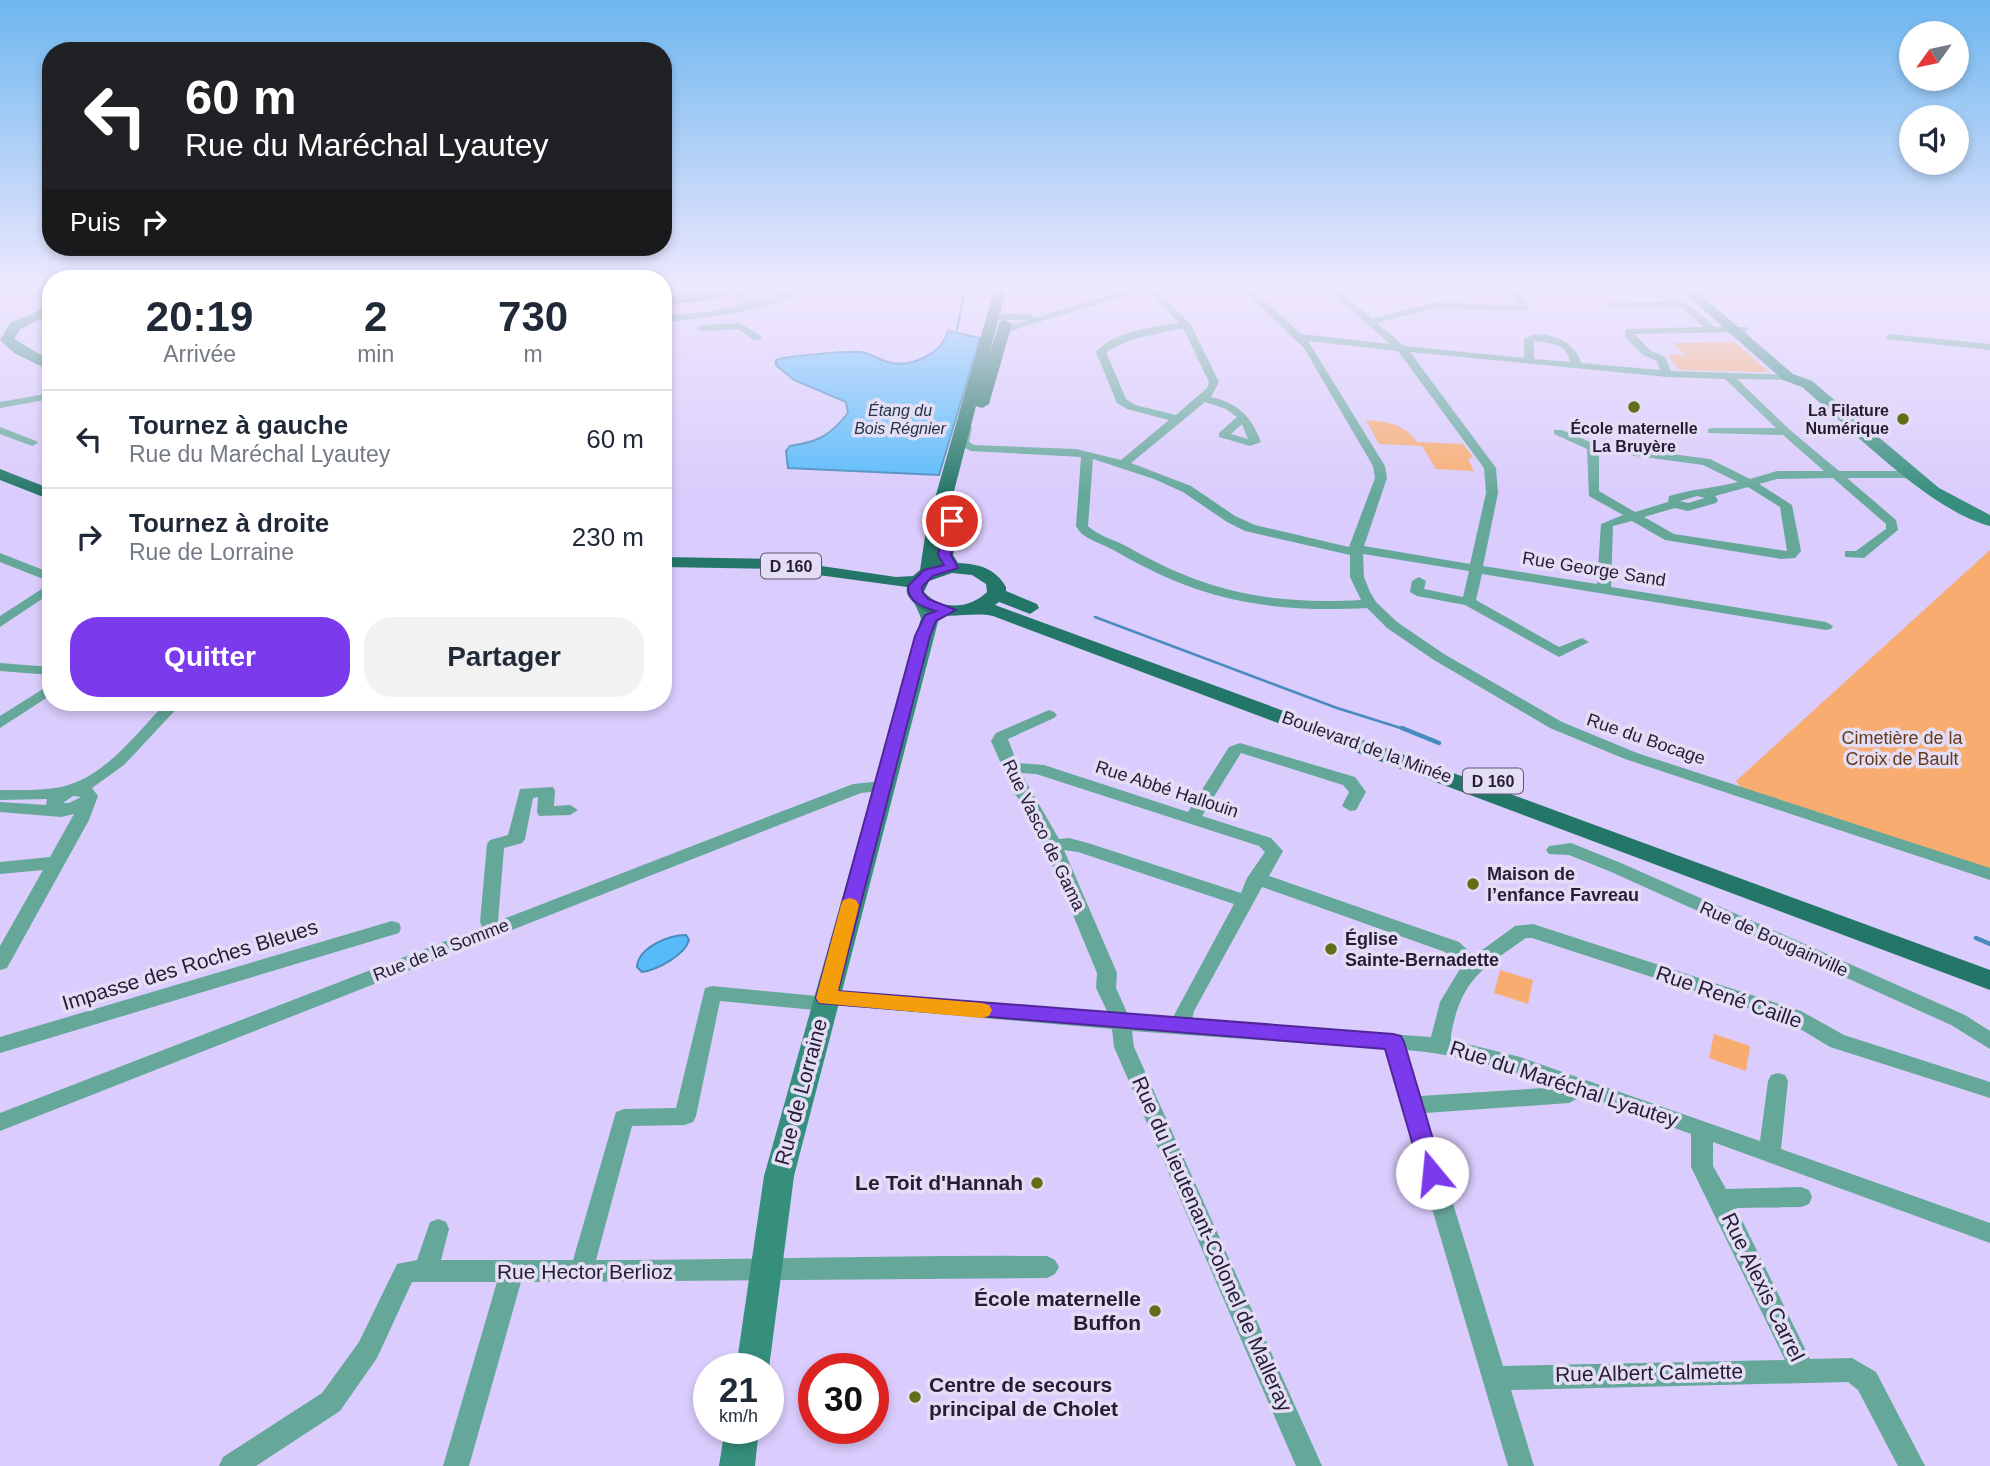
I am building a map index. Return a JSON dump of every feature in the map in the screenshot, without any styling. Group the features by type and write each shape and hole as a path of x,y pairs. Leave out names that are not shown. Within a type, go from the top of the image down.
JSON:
{"main road":[{"name":"Rue de Lorraine","path":"923,593 935,530 964,418 987,358"},
{"name":"Rue de Lorraine","path":"952,568 944,555 992,358"},
{"path":"0,474 42,491"},
{"path":"0,486 42,503"},
{"name":"D 160","path":"672,562 774,564 896,582 923,593"},
{"path":"923,593 952,568 977,570 987,575 998,587 996,594 978,607 949,610"},
{"name":"D 160","path":"672,571 763,575 923,593"},
{"name":"Boulevard de la Minée","path":"996,594 1179,665 1990,965"},
{"name":"Boulevard de la Minée","path":"978,607 1150,666 1990,980"}],"street":[{"path":"1104,358 1121,401 1131,407 1178,419"},
{"path":"1124,463 1212,389 1213,376 1204,358"},
{"path":"1317,358 1381,471 1356,550"},
{"path":"1409,358 1490,468 1492,493 1469,602"},
{"path":"1494,358 1667,374 1794,379"},
{"path":"1575,358 1576,366"},
{"path":"1660,358 1667,374"},
{"path":"1771,358 1948,500 1990,521"},
{"path":"1729,376 1786,432 1892,523 1892,530 1859,555 1850,554"},
{"path":"0,405 42,398"},
{"path":"1203,398 1231,405 1242,418"},
{"path":"964,418 967,422 963,443 971,448"},
{"path":"0,430 32,443"},
{"path":"1712,431 1786,432"},
{"path":"1558,432 1593,447 1706,462 1750,483 1786,505 1794,551 1790,555 1670,537 1593,494 1593,447"},
{"name":"Rue George Sand","path":"971,448 1087,455 1124,463 1186,489 1231,519 1250,528 1294,540 1826,626"},
{"path":"1087,455 1082,526 1086,532 1107,539 1163,572 1219,594 1283,606 1321,608 1370,604"},
{"path":"1604,590 1607,524 1675,504 1688,507 1712,500 1708,494 1777,475 1914,474"},
{"name":"Rue du Bocage","path":"1356,550 1357,577 1370,604 1392,625 1504,696 1578,736 1990,874"},
{"path":"0,557 42,575"},
{"path":"1419,582 1417,592 1469,602 1559,653 1582,642"},
{"path":"0,623 42,593"},
{"path":"923,593 949,610"},
{"name":"Rue de Lorraine","path":"754,1353 779,1176 923,636 923,593"},
{"path":"0,667 42,669"},
{"path":"0,723 42,694"},
{"path":"0,807 72,809 88,799 109,779 118,764 167,711"},
{"name":"Rue Vasco de Gama","path":"1049,715 1002,736 999,741 1021,791 1035,810 1053,845 1107,972 1106,988 1121,1021"},
{"path":"1192,819 1235,750 1240,748 1349,781 1358,792 1350,806"},
{"path":"73,830 72,821 67,814 54,808 54,801 97,779 118,764"},
{"name":"Rue Abbé Hallouin","path":"1011,769 1038,769 1265,842 1274,851 1256,878"},
{"name":"Rue de la Somme","path":"0,1122 859,788 883,786"},
{"path":"0,794 36,796 85,790 88,799 85,811 0,963"},
{"path":"492,930 489,922 496,844 516,839 526,793 547,791 545,812 570,810"},
{"path":"1053,845 1082,847 1245,901"},
{"name":"Rue de Bougainville","path":"1555,850 1572,849 1615,867 1958,1020 1990,1041"},
{"path":"0,868 55,863"},
{"path":"1180,1027 1184,1011 1256,878 1445,944 1473,966 1461,978 1440,1045"},
{"name":"Impasse des Roches Bleues","path":"0,1045 393,929"},
{"name":"Rue René Caille","path":"1473,966 1522,931 1533,931 1794,1016 1837,1041 1990,1090"},
{"name":"Rue du Maréchal Lyautey","path":"581,1272 624,1118 685,1116 712,993 1440,1045 1513,1063 1582,1086 1990,1233"},
{"name":"Rue du Lieutenant-Colonel de Malleray","path":"1121,1021 1124,1047 1164,1143 1309,1466"},
{"path":"1393,1042 1521,1466"},
{"path":"1770,1153 1778,1081"},
{"path":"1413,1105 1569,1096 1582,1086"},
{"name":"Rue Alexis Carrel","path":"1702,1128 1702,1167 1803,1371 1852,1370 1867,1381 1912,1466"},
{"path":"1720,1199 1801,1197"},
{"path":"232,1466 331,1402 368,1350 438,1230"},
{"name":"Rue Hector Berlioz","path":"415,1271 748,1271 1047,1267"},
{"path":"456,1466 512,1272"},
{"name":"Rue Albert Calmette","path":"1494,1378 1803,1371"},
{"path":"737,1466 740,1444"}],"green space":[{"path":"1671,358 1753,358 1769,372 1679,370"},
{"path":"1366,420 1401,427 1417,442 1463,444 1473,457 1468,459 1474,471 1436,469 1422,446 1379,444"},
{"name":"Cimetière de la Croix de Bault","path":"1990,550 1990,869 1742,788 1736,781"},
{"path":"1500,970 1533,980 1528,1004 1494,993"},
{"path":"1714,1034 1750,1046 1746,1071 1709,1058"}],"water":[{"name":"Étang du Bois Régnier","path":"879,358 900,364 917,360 974,358 939,475 788,468 786,451 790,446 822,437 835,428 848,413 846,402 794,380 776,365 776,360"},
{"path":"686,935 689,940 686,946 670,961 642,972 637,967 643,954 655,944 671,937"}],"waterway":[{"path":"1095,617 1337,708 1407,730"},
{"path":"1402,728 1407,730"},
{"path":"1407,730 1439,743"},
{"path":"1976,938 1990,944"}],"slow traffic":[{"path":"850,905 826,998 982,1010"}],"place":[{"name":"École maternelle La Bruyère","path":"1634,407"},
{"name":"La Filature Numérique","path":"1903,419"},
{"name":"Maison de l’enfance Favreau","path":"1473,884"},
{"name":"Église Sainte-Bernadette","path":"1331,949"},
{"name":"Le Toit d'Hannah","path":"1037,1183"},
{"name":"École maternelle Buffon","path":"1155,1311"},
{"name":"Centre de secours principal de Cholet","path":"915,1397"}],"route":[{"path":"952,521 944,555 952,568 929,573 918,580 915,586 915,593 923,602 935,608 949,610 930,618 923,636 826,998 1393,1042 1432,1173"}]}
